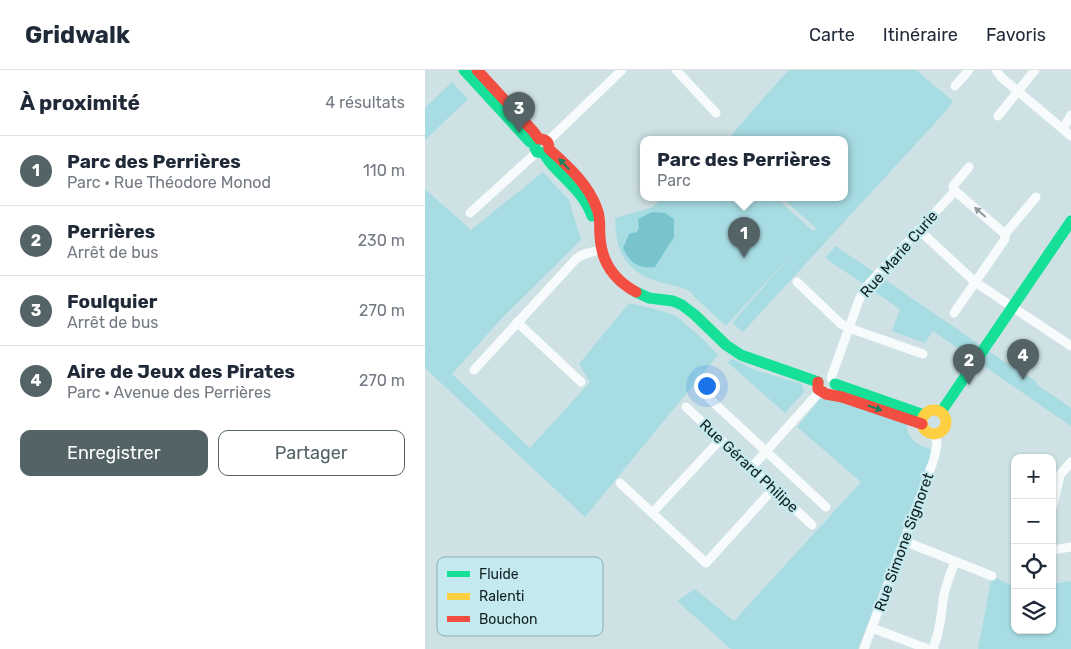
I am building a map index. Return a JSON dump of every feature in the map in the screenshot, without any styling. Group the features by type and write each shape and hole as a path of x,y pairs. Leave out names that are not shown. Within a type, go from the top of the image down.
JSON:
{"street":[{"path":"463,70 530,142 542,146"},
{"path":"477,70 528,125 542,146 562,162 589,192 600,219 599,236 601,250 614,274 627,287 650,298 669,300 682,305 734,351 749,359 923,419"},
{"path":"470,213 622,70"},
{"path":"676,70 717,112"},
{"path":"955,86 969,70"},
{"path":"996,70 1001,77 1071,136"},
{"path":"998,116 1035,70"},
{"path":"1063,129 1071,115"},
{"name":"Rue Marie Curie","path":"827,386 865,288 955,191 953,186 969,168"},
{"path":"955,191 1005,234"},
{"path":"953,313 1005,239 1005,234 1036,197"},
{"path":"941,412 1070,225"},
{"path":"919,230 975,282 1071,346"},
{"path":"474,370 576,259 581,255 601,250"},
{"path":"797,282 841,324 923,354"},
{"path":"517,322 581,382"},
{"path":"751,468 827,386"},
{"path":"700,390 826,507"},
{"name":"Rue Gérard Philipe","path":"686,407 811,524"},
{"path":"932,410 941,412 944,414 946,423 943,430 935,434 927,431 923,419 927,412 932,410"},
{"name":"Rue Simone Signoret","path":"864,649 935,459 937,444 935,434"},
{"path":"653,513 720,440"},
{"path":"1054,499 1060,475 1070,465"},
{"path":"620,483 706,563 773,489"},
{"path":"904,541 992,576"},
{"path":"1056,549 1071,546"},
{"path":"934,649 943,599 955,562"},
{"path":"872,628 927,649"}],"shaded area":[{"path":"789,70 916,70 953,101 947,110 743,332 732,323 793,253 726,326 689,291 647,277 630,266 624,259 617,241 615,218 651,208 659,201 781,201 813,231 817,229 786,201 848,201 848,136 731,136"},
{"path":"452,82 468,99 425,140 425,108"},
{"path":"543,172 569,200 581,240 501,319 452,374 530,448 590,382 579,364 629,303 676,316 718,355 585,517 425,368 425,189 471,230"},
{"path":"652,212 665,213 674,219 674,237 655,267 644,267 635,264 623,248 629,234 637,232 639,227 638,219"},
{"path":"836,246 1015,369 1037,382 1036,384 1071,408 1071,426 933,331 925,343 892,331 900,309 825,258"},
{"path":"733,359 755,370 802,384 804,392 785,413 727,362"},
{"path":"834,397 907,423 907,429 914,441 934,450 858,649 731,649 677,601 695,589 734,621 861,482 797,427 820,399"},
{"path":"992,576 1011,585 1011,634 1056,634 1056,583 1071,581 1071,649 978,649"}],"traffic: fast":[{"path":"464,70 530,142 535,144 537,152 544,153 552,165 579,194 592,216"},
{"path":"941,412 1071,221"},
{"path":"636,292 649,298 673,301 682,305 726,345 741,355 818,382"},
{"path":"835,384 924,415"}],"traffic: slow":[{"path":"934,410 939,411 945,417 946,422 945,427 939,433 934,434 929,433 923,427 922,422 923,417 929,411 934,410"}],"traffic: jam":[{"path":"477,70 539,139 547,141 549,149 570,169 589,192 598,212 601,245 606,262 615,276 636,292"},
{"path":"818,382 818,389 826,394 842,397 922,424"}],"place":[{"name":"Foulquier","path":"519,133"},
{"name":"Parc des Perrières","path":"744,258"},
{"name":"Aire de Jeux des Pirates","path":"1023,380"},
{"name":"Perrières","path":"969,385"}]}
